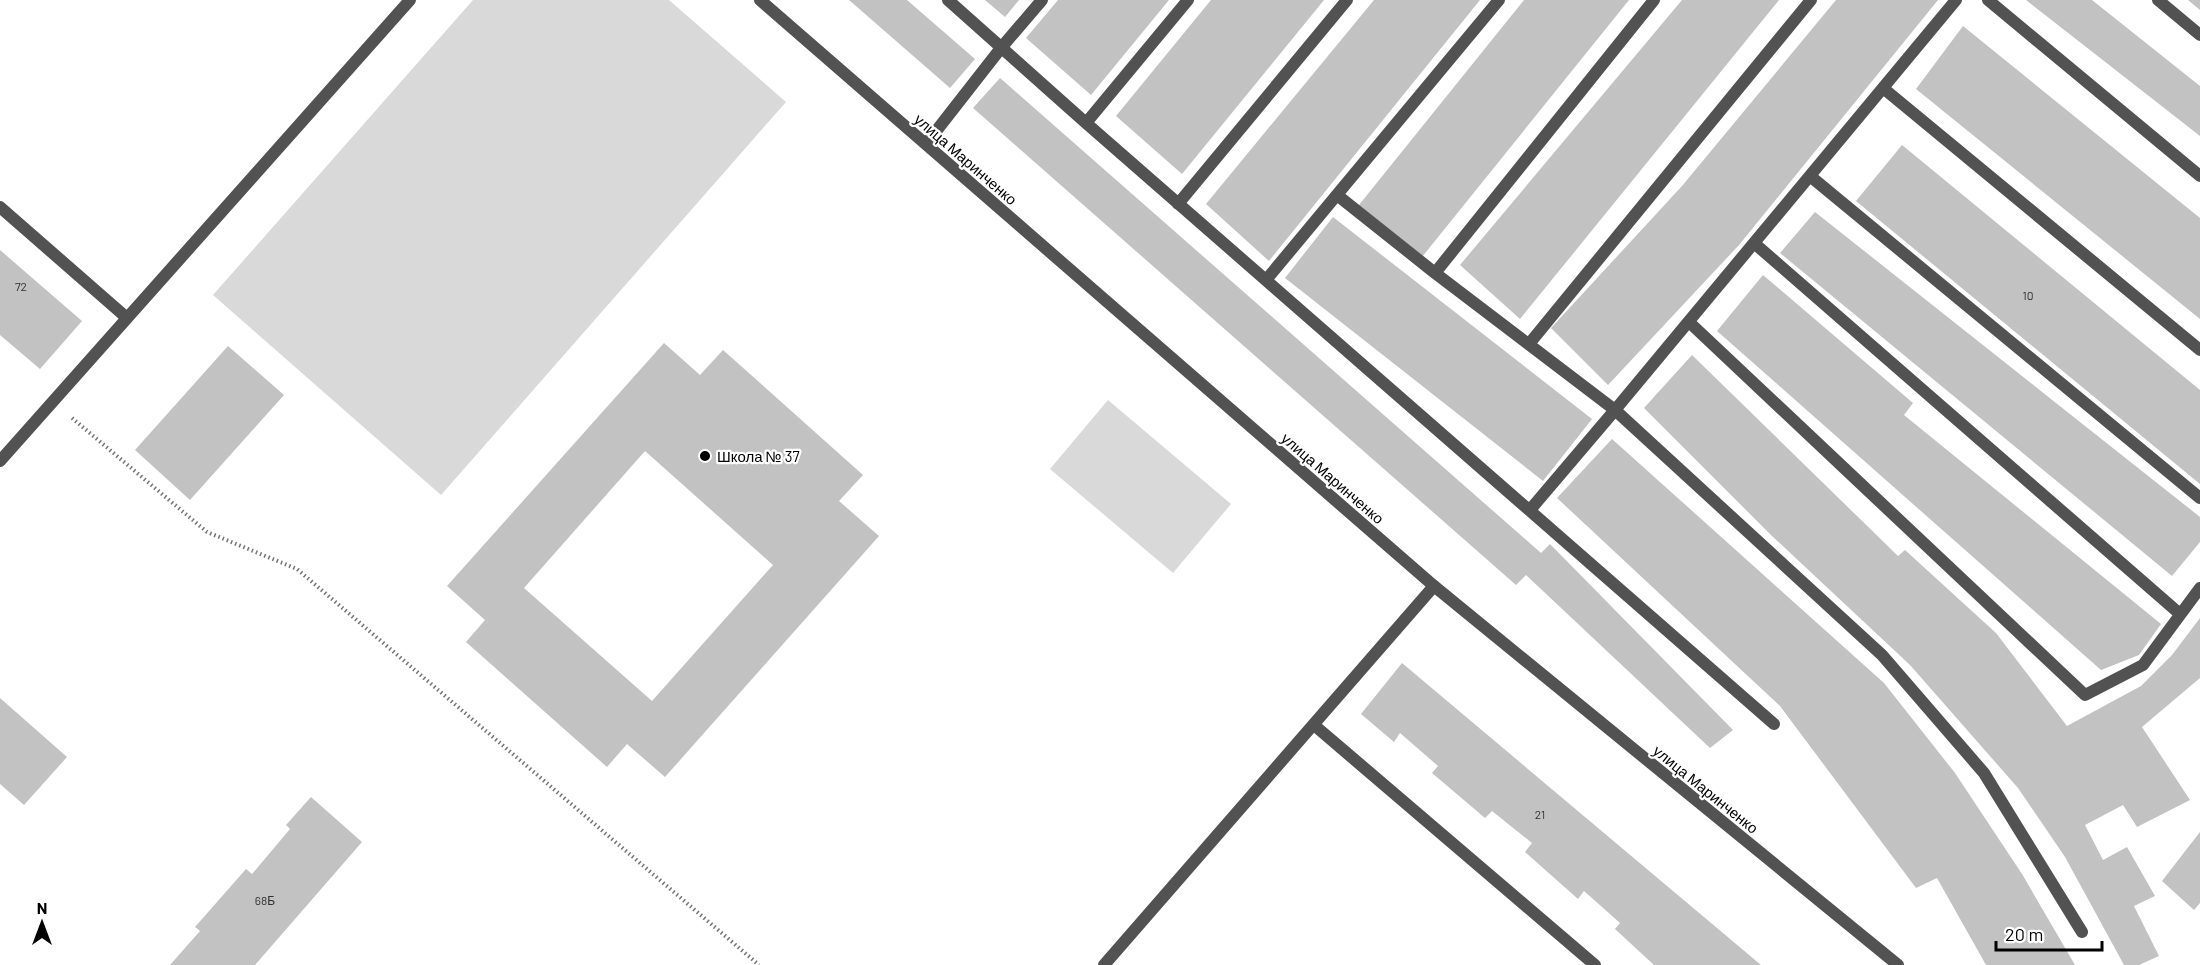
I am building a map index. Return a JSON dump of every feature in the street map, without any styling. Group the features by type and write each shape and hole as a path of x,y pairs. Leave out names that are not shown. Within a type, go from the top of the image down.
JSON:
{"street":[{"path":"0,461 410,0"},
{"name":"улица Маринченко","path":"760,0 1434,586 1898,965"},
{"path":"948,0 1178,204 1774,724"},
{"path":"926,144 1042,0"},
{"path":"1086,123 1188,0"},
{"path":"1178,204 1347,0"},
{"path":"1266,280 1499,0"},
{"path":"1435,273 1654,0"},
{"path":"1529,344 1811,0"},
{"path":"1530,510 1956,0"},
{"path":"1988,0 2200,176"},
{"path":"2158,0 2200,34"},
{"path":"1882,88 2200,350"},
{"path":"1810,176 2200,498"},
{"path":"1337,195 1615,410 1882,655 1984,772 2082,932"},
{"path":"0,207 127,318"},
{"path":"1754,243 2181,614"},
{"path":"1689,322 2085,695 2143,665 2200,588"},
{"path":"1104,965 1434,586"},
{"path":"1314,725 1595,965"}],"path":[{"path":"53,402 207,532 297,569 759,965"}],"shaded area":[{"path":"473,0 669,0 786,102 441,495 213,295"},
{"path":"1108,400 1231,504 1173,573 1050,469"}],"building":[{"path":"849,0 907,0 975,59 950,88"},
{"path":"985,0 1019,0 1005,17"},
{"path":"1058,0 1169,0 1091,95 1026,38"},
{"path":"1211,0 1324,0 1182,174 1116,116"},
{"path":"1374,0 1480,0 1269,261 1206,204"},
{"path":"1524,0 1629,0 1422,257 1359,205"},
{"path":"1682,0 1779,0 1520,319 1460,265"},
{"path":"1836,0 1938,0 1739,245 1608,385 1551,328 1682,186"},
{"path":"2026,0 2092,0 2200,86 2200,136"},
{"path":"2188,0 2200,0 2200,10"},
{"path":"1963,26 2200,218 2200,319 1916,89"},
{"path":"1000,78 1541,553 1550,544 1733,730 1710,748 1526,575 1516,585 973,108"},
{"path":"1902,145 2200,390 2200,484 1856,201"},
{"path":"1815,212 2200,517 2200,542 2172,576 1780,253"},
{"path":"1333,217 1592,419 1543,481 1285,278"},
{"path":"0,250 82,321 40,369 0,335"},
{"path":"1763,275 1913,403 1904,415 2161,624 2139,655 2101,670 1717,331"},
{"path":"664,343 700,375 723,350 863,475 839,501 879,536 665,777 627,744 607,767 466,642 485,620 447,586","holes":["645,451 773,565 652,701 524,588"]},
{"path":"228,346 284,395 190,500 135,450"},
{"path":"1692,355 1898,556 1905,550 1996,633 2067,726 2141,686 2172,655 2200,618 2200,678 2142,727 2190,800 2137,827 2123,805 2085,825 2103,860 2127,847 2155,896 2134,906 2159,956 2139,965 2124,965 2065,857 2018,788 1910,665 1772,536 1644,408"},
{"path":"1612,439 1884,683 1955,773 2022,874 2075,965 1986,965 1937,878 1916,888 1780,706 1557,498"},
{"path":"1402,663 1761,965 1654,965 1615,929 1620,923 1584,891 1578,899 1525,852 1532,843 1492,811 1485,818 1432,773 1438,766 1400,733 1394,742 1361,714"},
{"path":"0,698 67,757 24,805 0,784"},
{"path":"311,797 362,842 255,965 170,965 200,931 195,927 246,869 252,874 290,829 286,825"},
{"path":"2200,832 2200,903 2194,910 2162,881"}],"place":[{"name":"Школа № 37","path":"705,456"}]}
